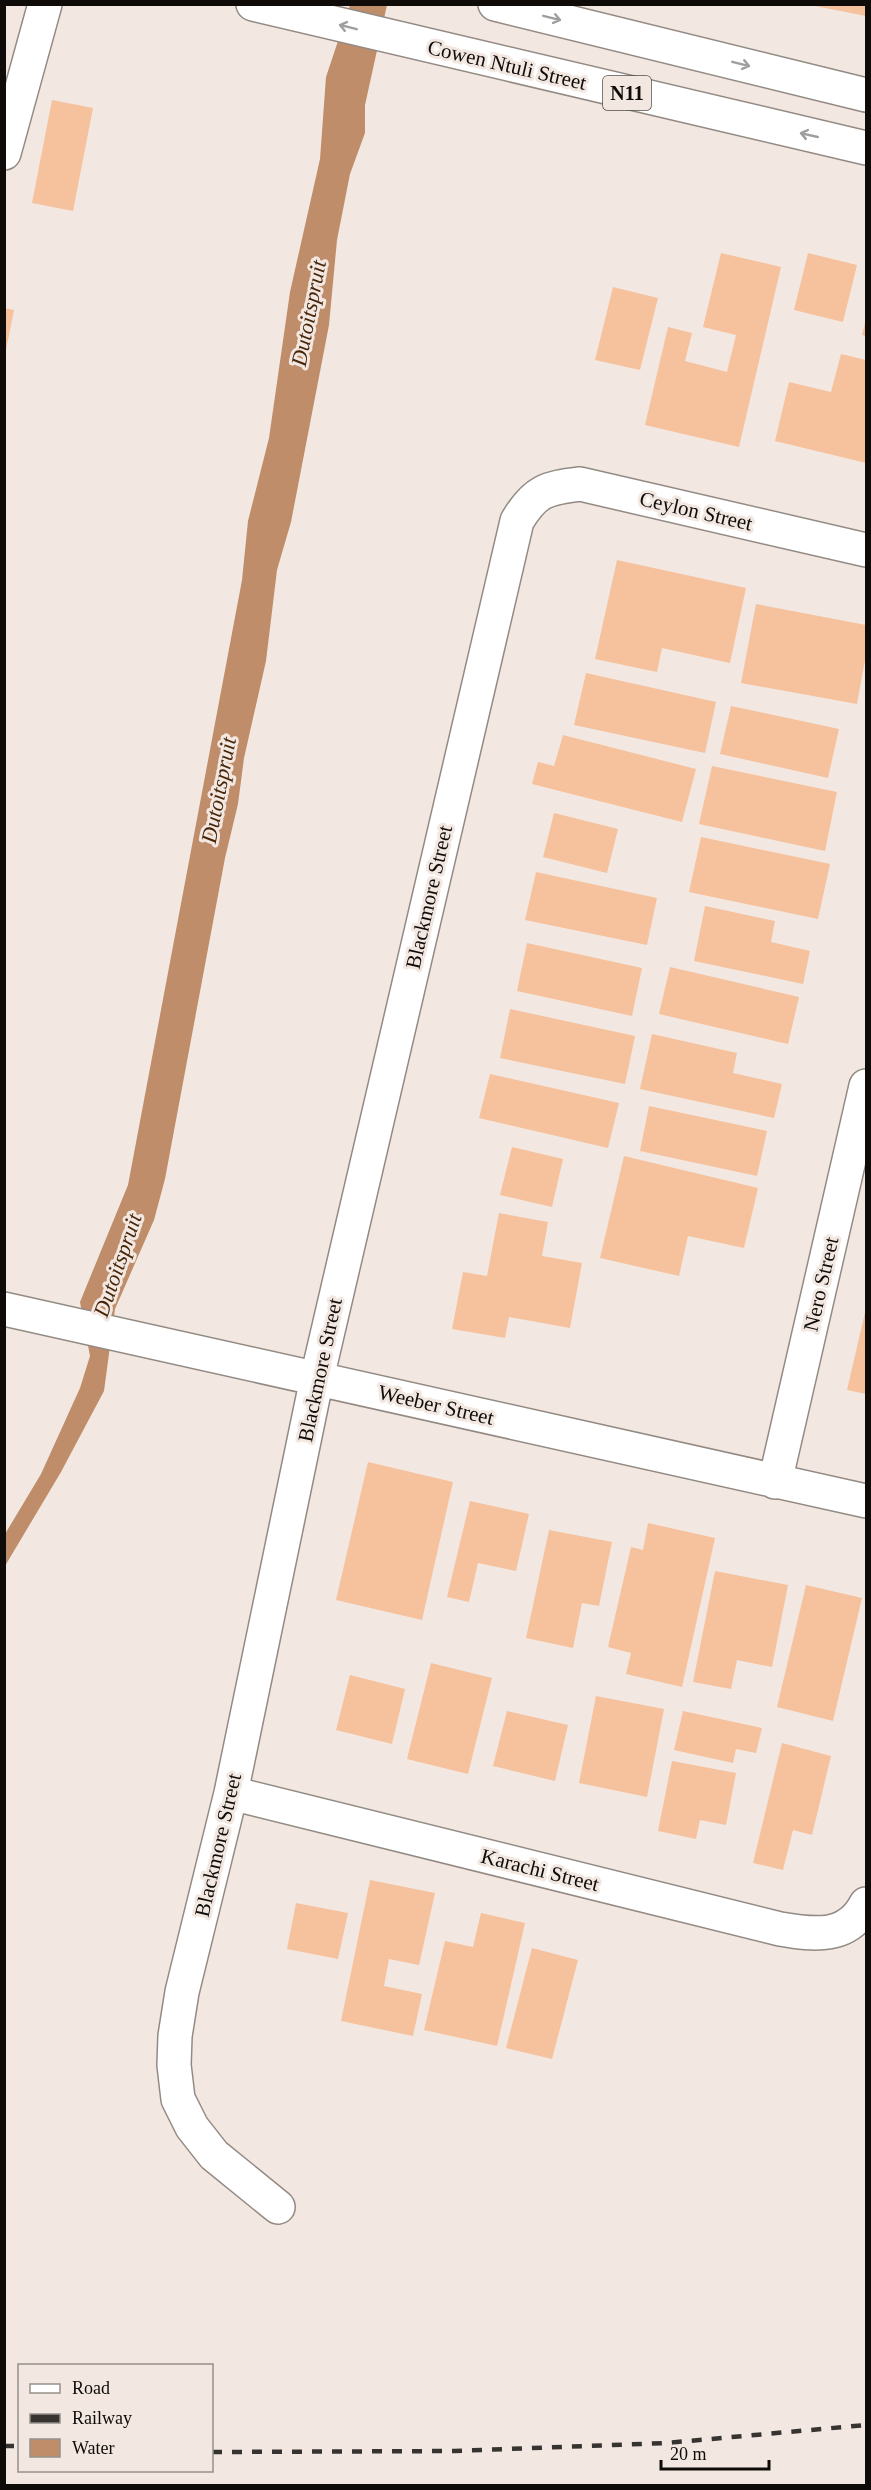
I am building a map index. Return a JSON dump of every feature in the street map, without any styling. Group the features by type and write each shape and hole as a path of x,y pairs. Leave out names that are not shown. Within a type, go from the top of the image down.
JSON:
{"main road":[{"path":"4,153 45,4"},
{"name":"Cowen Ntuli Street","path":"253,4 388,38 867,148"},
{"path":"495,4 867,95"},
{"name":"Ceylon Street","path":"528,502 550,487 580,484 867,550"},
{"name":"Blackmore Street","path":"278,2207 214,2155 192,2127 178,2099 174,2066 182,1992 231,1793 317,1378 517,521 528,502"},
{"name":"Nero Street","path":"775,1482 867,1086"},
{"name":"Weeber Street","path":"4,1309 867,1501"},
{"name":"Karachi Street","path":"231,1793 762,1926 803,1933 831,1933 858,1915"}],"water":[{"name":"Dutoitspruit","path":"350,5 387,5 365,105 365,133 350,174 337,240 329,325 291,522 277,570 266,661 244,758 238,804 225,858 165,1179 154,1220 115,1309 104,1391 61,1472 5,1566 5,1534 41,1474 80,1388 90,1356 80,1302 128,1185 242,580 248,521 269,438 290,292 320,159 326,77"}],"building":[{"path":"815,4 866,4 866,16 815,6"},
{"path":"52,100 93,108 73,211 32,203"},
{"path":"721,253 781,267 739,447 645,425 668,327 692,333 685,361 727,372 736,335 703,327"},
{"path":"808,253 857,265 843,322 794,310"},
{"path":"613,287 658,298 640,370 595,360"},
{"path":"4,308 14,310 6,350 4,350"},
{"path":"866,319 866,336 862,335"},
{"path":"841,354 866,360 866,463 775,441 789,382 831,392"},
{"path":"617,560 746,588 730,663 662,648 657,672 595,659"},
{"path":"756,604 866,625 866,655 857,704 741,683"},
{"path":"586,673 716,702 705,753 574,725"},
{"path":"731,706 839,729 828,778 720,754"},
{"path":"563,735 696,769 682,822 532,784 538,762 554,766"},
{"path":"712,766 837,792 825,851 699,824"},
{"path":"554,813 618,829 607,873 543,857"},
{"path":"701,837 830,864 818,919 689,892"},
{"path":"536,872 657,898 647,945 525,920"},
{"path":"705,906 775,921 771,942 810,951 803,984 694,961"},
{"path":"527,943 642,968 632,1016 517,991"},
{"path":"670,967 799,997 788,1044 659,1014"},
{"path":"510,1009 635,1036 625,1084 500,1058"},
{"path":"652,1034 737,1053 733,1073 782,1084 774,1118 640,1089"},
{"path":"490,1074 619,1103 608,1148 479,1118"},
{"path":"649,1106 767,1131 757,1176 640,1151"},
{"path":"512,1147 563,1159 552,1207 500,1195"},
{"path":"624,1156 758,1188 744,1248 688,1236 679,1276 600,1258"},
{"path":"499,1213 548,1222 542,1256 582,1263 570,1328 509,1317 505,1338 452,1329 463,1272 487,1276"},
{"path":"866,1308 866,1394 847,1390"},
{"path":"368,1462 453,1482 422,1620 336,1600"},
{"path":"470,1501 529,1514 516,1571 478,1563 469,1602 447,1597"},
{"path":"648,1523 715,1538 682,1687 626,1674 631,1653 608,1647 631,1547 643,1550"},
{"path":"549,1530 612,1542 599,1606 582,1603 573,1648 526,1638"},
{"path":"715,1571 788,1585 772,1667 737,1660 731,1689 693,1682"},
{"path":"806,1585 862,1598 833,1721 777,1707"},
{"path":"431,1663 492,1678 468,1774 407,1759"},
{"path":"350,1675 405,1689 392,1744 336,1730"},
{"path":"596,1696 664,1709 647,1797 579,1783"},
{"path":"507,1711 568,1725 555,1781 493,1766"},
{"path":"683,1711 762,1728 756,1753 736,1749 733,1763 674,1750"},
{"path":"782,1743 831,1756 812,1835 793,1830 783,1870 753,1863"},
{"path":"672,1761 736,1773 726,1825 700,1820 696,1839 658,1831"},
{"path":"370,1880 435,1893 419,1965 389,1959 384,1986 422,1994 413,2036 341,2021"},
{"path":"296,1903 348,1913 338,1959 287,1949"},
{"path":"481,1913 525,1923 497,2046 424,2030 445,1941 473,1947"},
{"path":"532,1948 578,1960 552,2059 506,2048"}],"railway":[{"path":"213,2452 454,2451 666,2443 866,2425"},
{"path":"4,2446 18,2446"}]}
